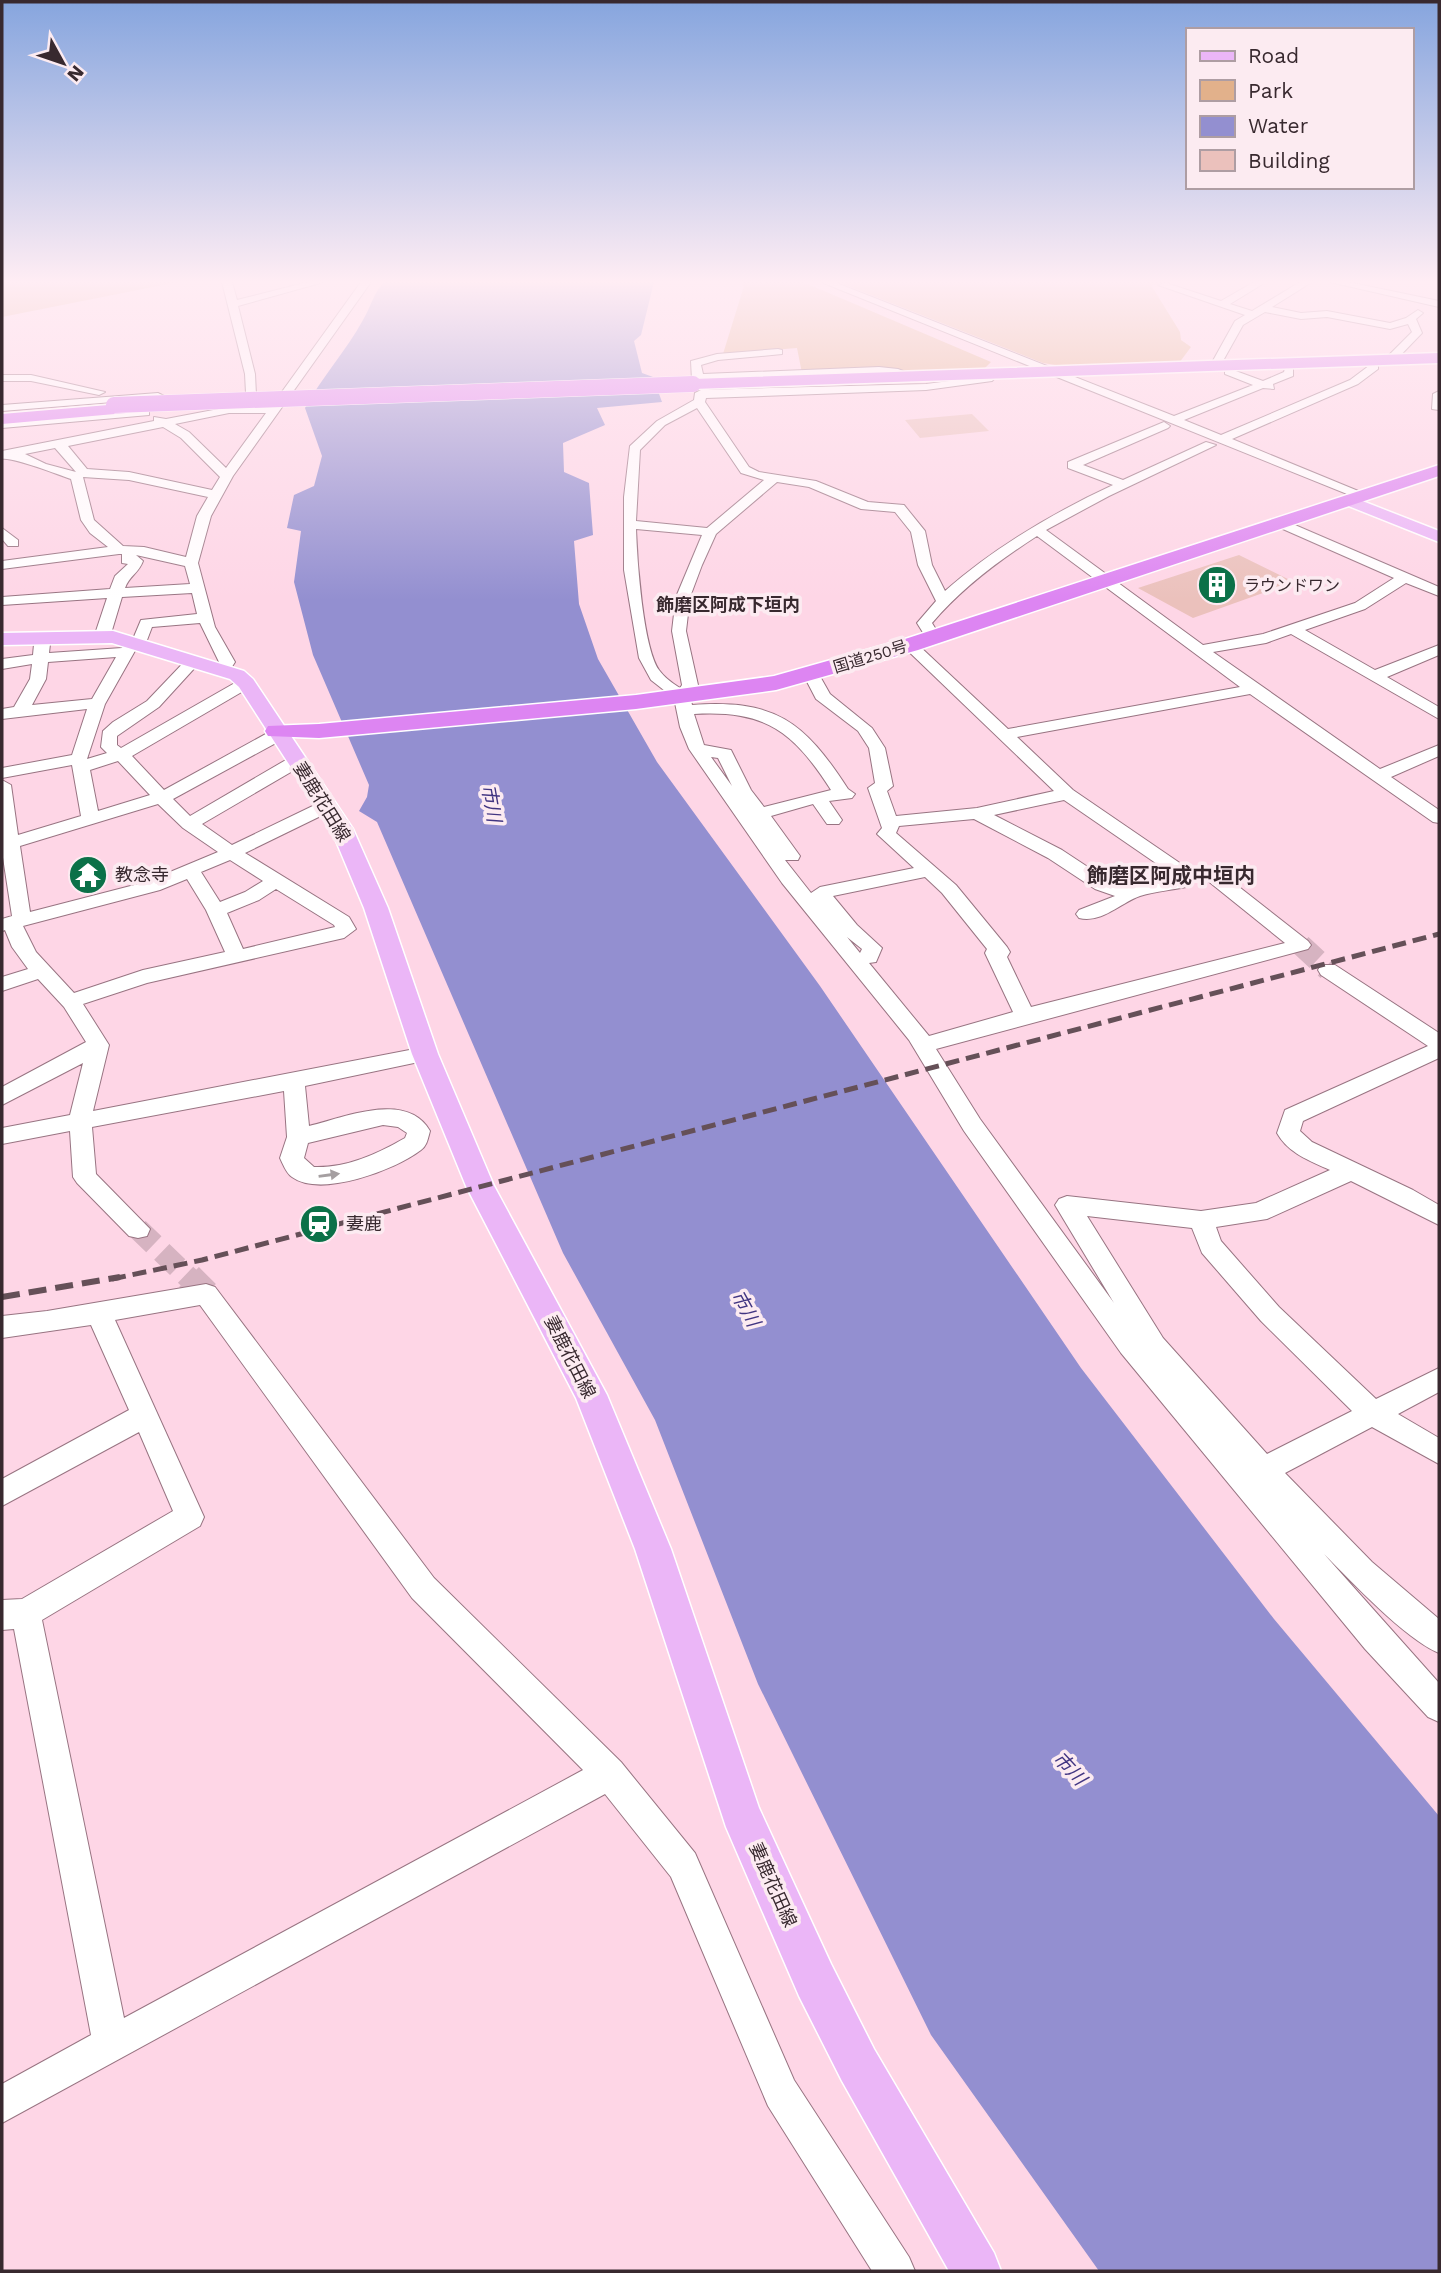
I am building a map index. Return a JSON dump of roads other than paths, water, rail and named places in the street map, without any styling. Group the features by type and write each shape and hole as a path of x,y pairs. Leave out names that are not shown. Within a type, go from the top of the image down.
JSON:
{"highway":[{"path":"698,389 713,388"},
{"path":"2,416 116,403 725,388"},
{"name":"国道250号","path":"284,742 319,731 636,702 683,703 811,674 910,645 1437,472"}],"main road":[{"path":"1355,497 1439,526"},
{"path":"1355,497 1439,537"},
{"name":"妻鹿花田線","path":"2,639 102,637 237,675 246,683 342,829 376,908 425,1054 480,1185 591,1395 653,1549 740,1813 810,1968 858,2065 976,2271"}],"street":[{"path":"84,388 145,413 185,435 227,475"},
{"path":"251,388 252,393"},
{"path":"223,670 228,662 206,618 192,568 204,516 227,475 289,388"},
{"path":"1081,388 1170,423"},
{"path":"1081,388 1355,497"},
{"path":"1123,484 1072,466 1170,423 1268,388"},
{"path":"932,636 924,623 943,600 1000,551 1123,484 1340,388"},
{"path":"943,600 925,565 918,531 899,508 866,506 812,484 769,483 745,470 698,389 634,449 630,486 632,587 650,667 683,703 696,749 789,879 924,1045 972,1125 1142,1345 1368,1628 1439,1706"},
{"path":"2,408 287,391"},
{"path":"1289,392 1313,400"},
{"path":"1439,394 1439,407"},
{"path":"5,452 229,410 274,410"},
{"path":"2,425 145,413"},
{"path":"57,444 65,449 83,473 145,478 216,495"},
{"path":"5,452 42,467 76,476 83,493 84,513 92,527 136,561 133,569 122,577 102,637"},
{"path":"683,703 690,685 679,631 683,597 710,531 769,483"},
{"path":"1281,523 1439,592"},
{"path":"632,526 710,531"},
{"path":"1039,531 1254,689 1439,818"},
{"path":"2,532 13,543"},
{"path":"2,565 144,551 192,568"},
{"path":"122,577 192,568"},
{"path":"1200,650 1266,638 1360,606 1405,577"},
{"path":"2,601 197,588"},
{"path":"90,817 79,763 97,704 146,623 206,618"},
{"path":"1293,629 1439,714"},
{"path":"20,712 38,680 43,637"},
{"path":"910,645 1067,794 1186,876 1213,876 1301,945 924,1045"},
{"path":"2,664 132,646"},
{"path":"1376,676 1439,650"},
{"path":"71,1001 143,977 337,934 346,929 342,921 189,824 122,754 109,747 109,736 119,725 153,704 193,661"},
{"path":"811,674 820,687 822,696 864,728 877,748 884,786 877,788 891,828 886,834 949,889 1000,952 995,953 1026,1016"},
{"path":"2,773 79,763 122,754 246,683"},
{"path":"1006,734 1254,689"},
{"path":"683,703 722,707 780,723 797,734 816,754 844,794 817,797 762,813"},
{"path":"2,714 56,706 97,704"},
{"path":"87,734 114,733"},
{"path":"7,846 90,817 162,797 284,742"},
{"path":"189,824 284,742"},
{"path":"696,749 725,754 743,791 762,813 802,872 850,929 872,948 869,957 857,960"},
{"path":"1379,776 1439,750"},
{"path":"2,785 12,923 16,939 40,971 71,1001 98,1045 80,1120 85,1177 138,1229"},
{"path":"890,821 977,813 1067,794"},
{"path":"817,797 833,820"},
{"path":"12,923 153,886 231,853 327,806"},
{"path":"977,813 1081,869 1102,885 1129,894"},
{"path":"191,871 216,910 236,956"},
{"path":"820,893 929,871"},
{"path":"1086,914 1129,894 1183,882 1186,876"},
{"path":"216,910 252,896 276,881"},
{"path":"1328,970 1439,1043"},
{"path":"2,984 40,971"},
{"path":"2,1097 98,1045"},
{"path":"1439,1049 1293,1116 1288,1133 1304,1148 1405,1196 1439,1216"},
{"path":"2,1136 294,1082 425,1054"},
{"path":"294,1082 299,1137 292,1158 300,1171 323,1178 376,1164 415,1143 419,1131 404,1119 383,1117 299,1137"},
{"path":"1351,1171 1332,1178 1325,1185 1259,1212 1201,1220 1067,1205 1142,1345 1407,1613 1439,1638"},
{"path":"1201,1220 1211,1246 1270,1314 1374,1414 1439,1452"},
{"path":"2,1327 206,1294 423,1588 609,1774 683,1865 782,2093 895,2271"},
{"path":"99,1313 190,1517 14,1614 111,2043"},
{"path":"1264,1470 1439,1379"},
{"path":"2,1493 145,1415"},
{"path":"2,2104 609,1774"}],"water":[{"name":"市川","path":"318,388 657,388 662,402 597,408 605,425 563,443 564,472 589,483 593,535 574,541 579,604 598,659 657,762 820,986 1081,1368 1274,1619 1439,1816 1439,2271 1099,2271 931,2035 758,1684 655,1420 563,1253 377,822 359,811 367,797 369,785 313,655 294,582 301,531 287,528 294,495 314,486 322,456 305,408"}],"tunnel":[{"path":"1301,945 1328,970"},
{"path":"138,1229 190,1279"},
{"path":"189,1277 206,1294"}],"railway":[{"path":"112,1279 202,1260 1439,934"},
{"path":"2,1297 120,1277"}],"place":[{"name":"ラウンドワン","path":"1217,585"},
{"name":"教念寺","path":"88,875"},
{"name":"妻鹿","path":"319,1224"}],"district":[{"name":"飾磨区阿成下垣内","path":"728,605"},
{"name":"飾磨区阿成中垣内","path":"1171,876"}]}
